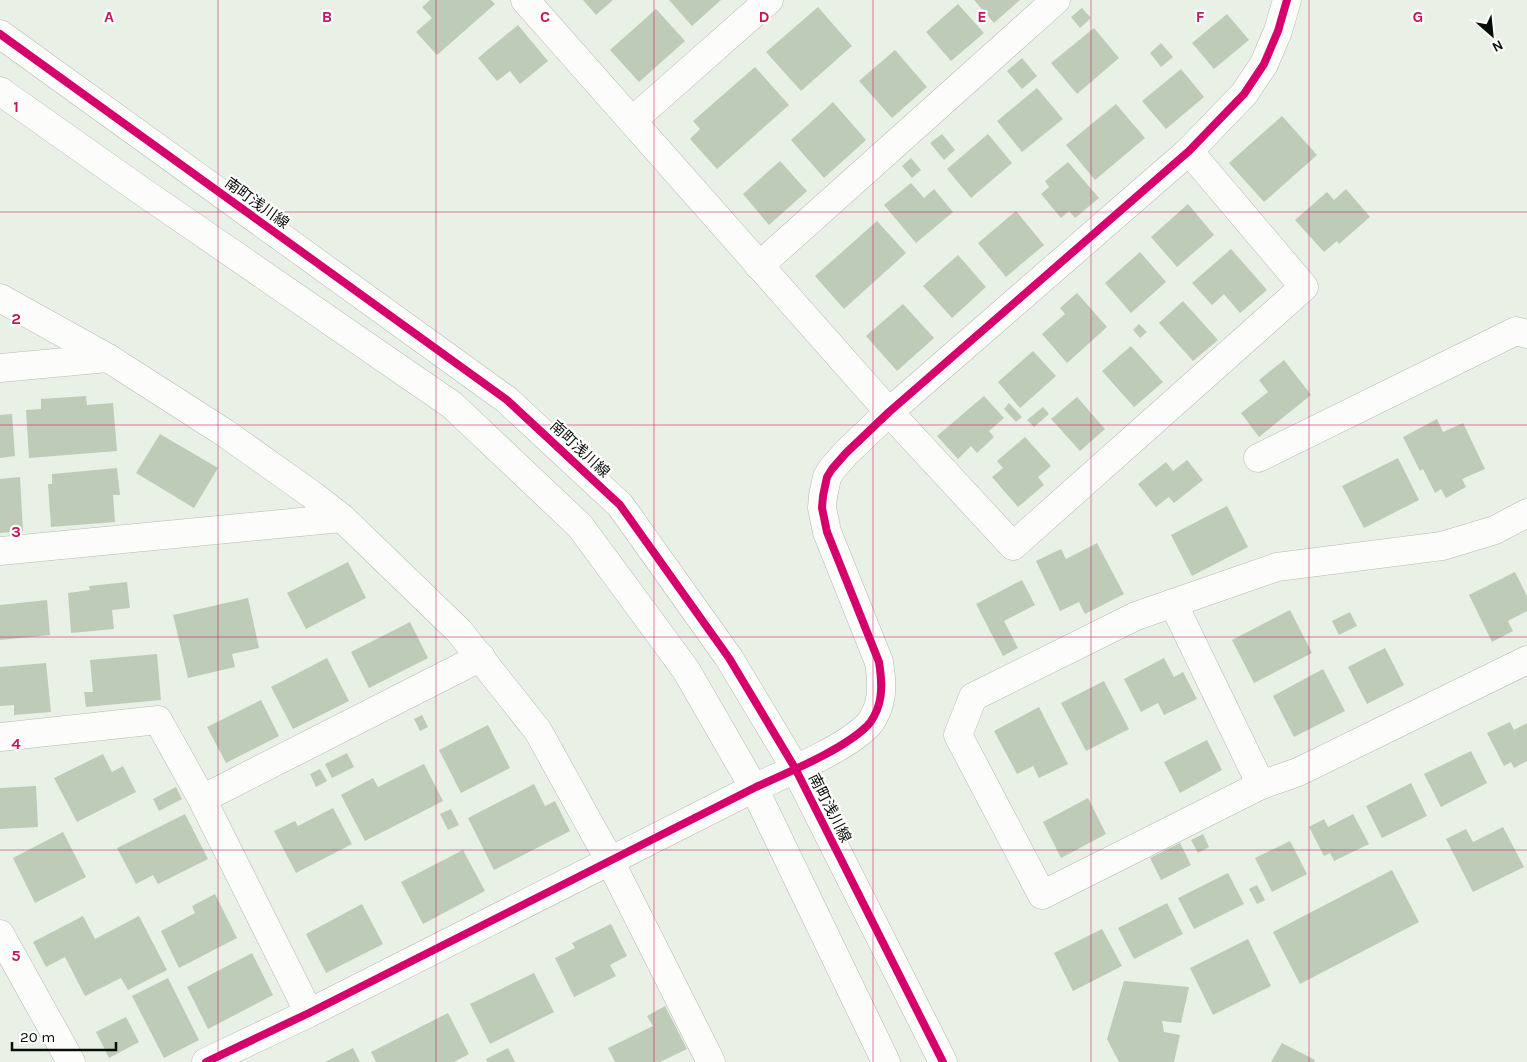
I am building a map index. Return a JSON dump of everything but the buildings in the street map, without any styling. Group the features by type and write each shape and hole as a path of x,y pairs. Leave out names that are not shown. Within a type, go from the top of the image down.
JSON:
{"street":[{"path":"525,0 889,412 1013,546 1304,287 1189,151"},
{"path":"632,121 769,0"},
{"path":"759,266 1056,0"},
{"path":"206,1062 309,1013 835,748 867,726 879,703 881,679 879,662 827,532 822,508 824,484 827,477 846,453 889,412 1189,151 1244,94 1264,64 1278,31 1287,0"},
{"name":"南町浅川線","path":"0,34 508,400 620,505 729,658 795,768 943,1062"},
{"path":"0,91 452,405 580,526 686,670 754,788 886,1062"},
{"path":"0,298 108,358 225,433 311,494 342,518 459,631 538,731 610,861 711,1062"},
{"path":"1258,458 1516,331 1527,334"},
{"path":"0,368 108,358"},
{"path":"1527,512 1494,530 1442,546 1278,567 1136,616 973,697 958,735 1042,895 1261,784 1298,772 1527,660"},
{"path":"0,551 342,518"},
{"path":"1173,603 1261,784"},
{"path":"202,800 481,657"},
{"path":"0,737 158,720 202,800 309,1013"},
{"path":"0,934 70,1062"}],"cycle path":[{"path":"206,1062 309,1013 754,788 813,761 842,745 868,725 876,713 880,699 879,662 827,532 822,508 827,477 846,453 889,412 1189,151 1244,94 1264,64 1278,31 1287,0"},
{"path":"0,34 507,400 620,505 729,658 795,768 943,1062"}]}
